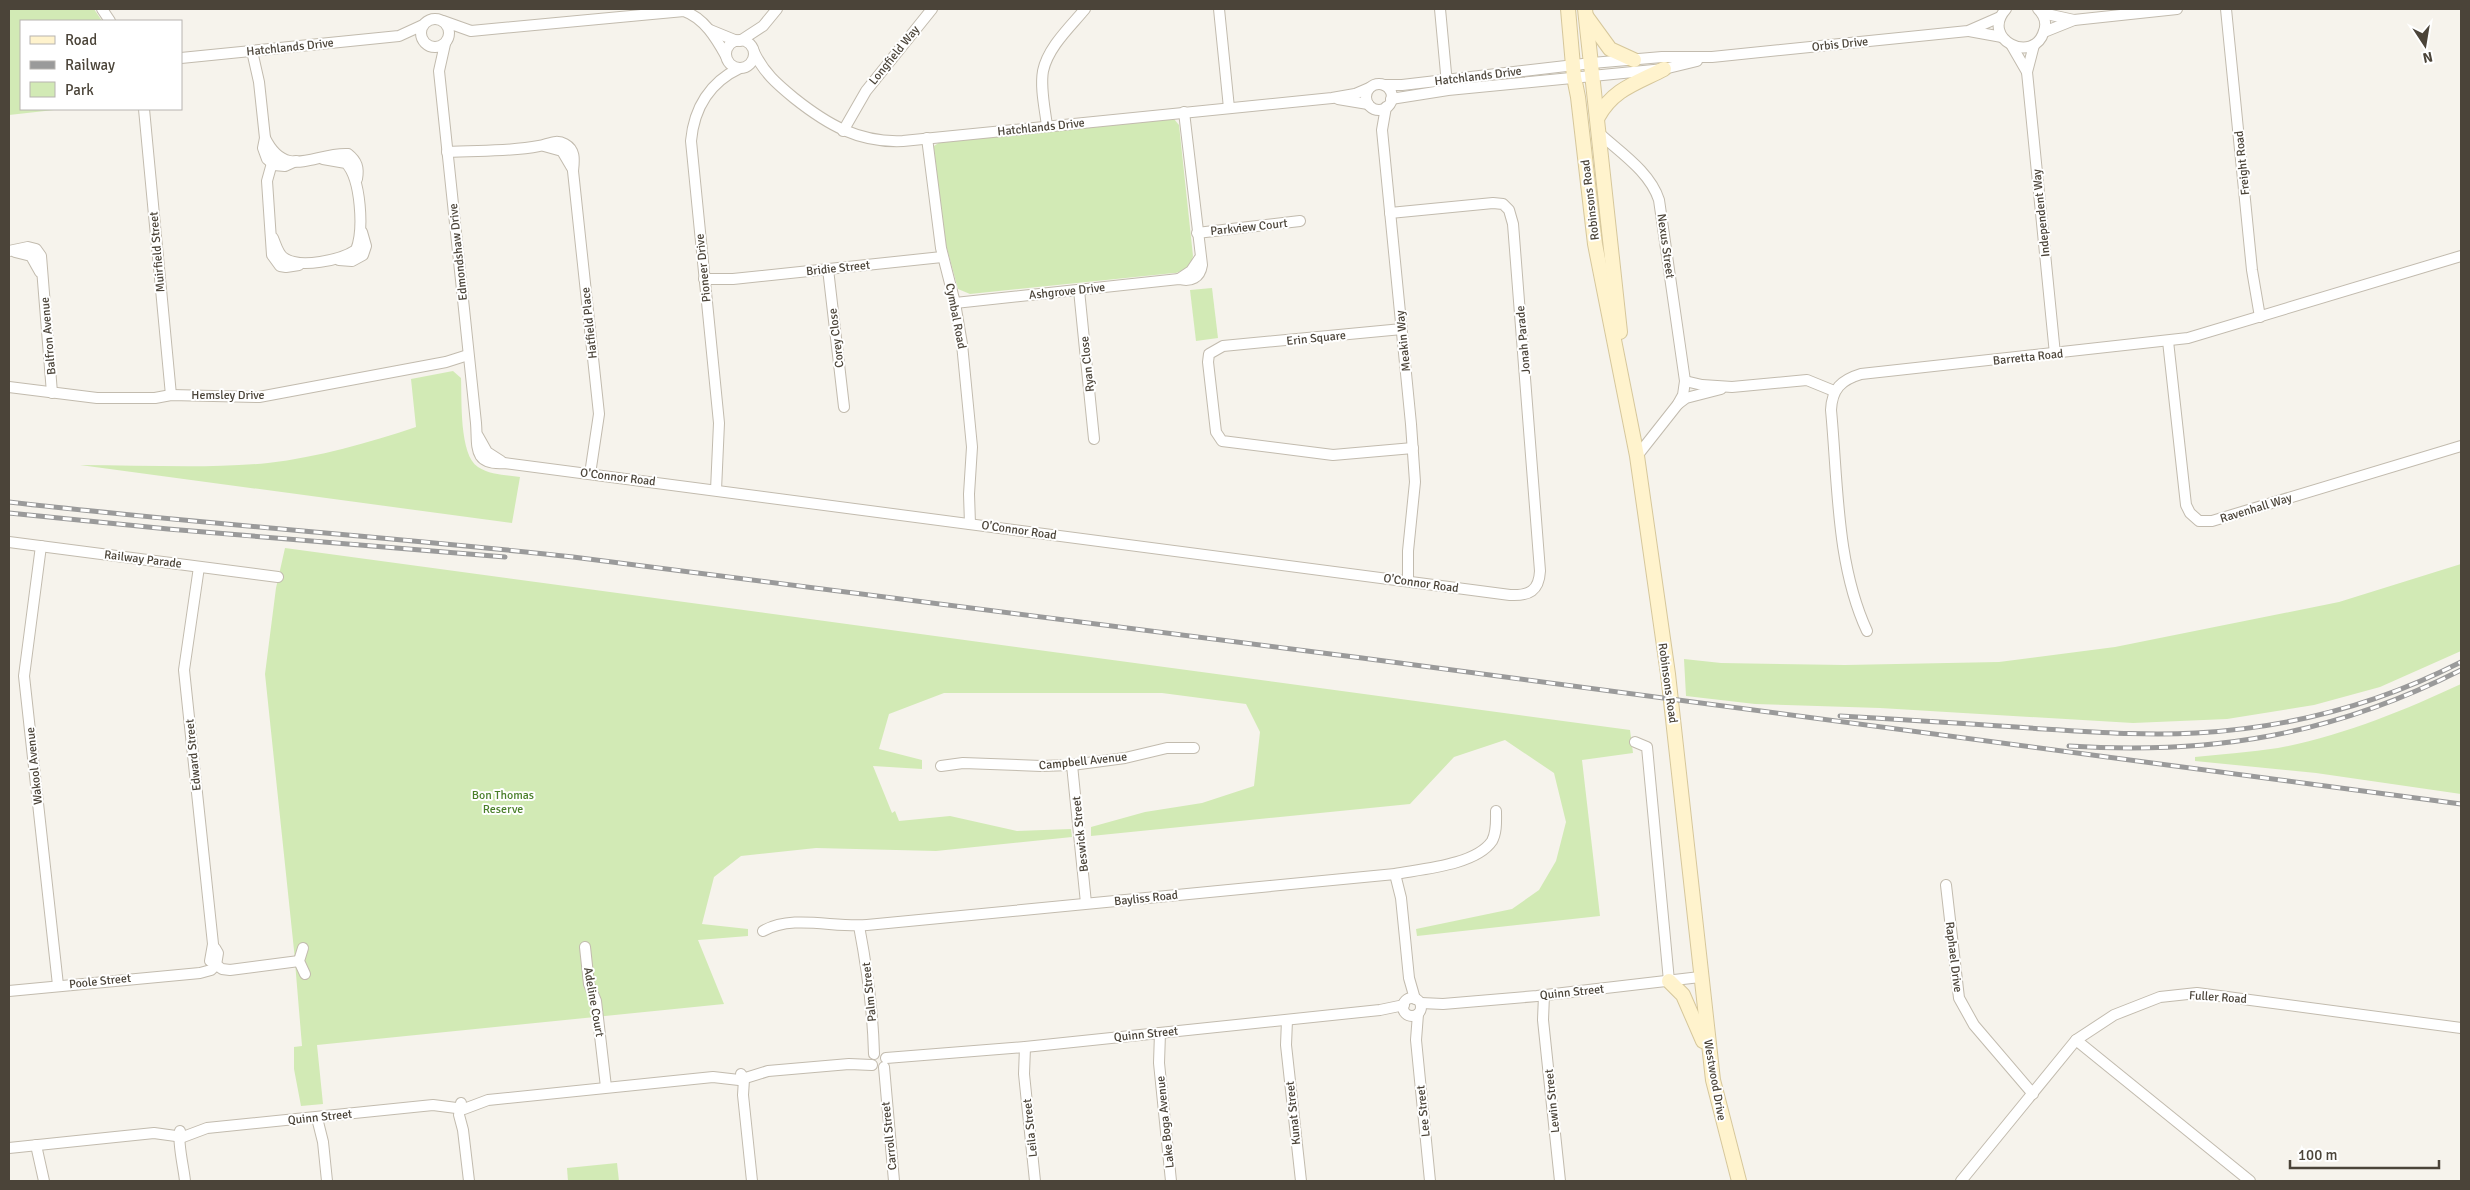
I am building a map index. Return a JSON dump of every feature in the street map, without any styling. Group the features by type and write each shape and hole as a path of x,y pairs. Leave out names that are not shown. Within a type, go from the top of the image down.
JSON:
{"main road":[{"name":"Robinsons Road","path":"1568,9 1573,71 1578,97 1595,244 1637,456 1668,674 1700,977"},
{"name":"Robinsons Road","path":"1586,12 1625,390"},
{"path":"1586,12 1610,49 1634,60"},
{"path":"1598,117 1605,103 1614,94 1664,69"},
{"name":"Westwood Drive","path":"1700,977 1712,1070 1724,1130 1739,1181"},
{"path":"1669,981 1683,995 1689,1007 1712,1070"}],"street":[{"path":"102,9 109,20"},
{"path":"429,9 422,38 428,46 438,47 471,31 674,10 691,13 709,29 734,67 741,68 750,64 762,26"},
{"path":"437,9 450,33 446,43"},
{"path":"727,58 728,48 762,26 776,9"},
{"name":"Longfield Way","path":"847,133 866,91 932,9"},
{"path":"1047,126 1043,84 1044,69 1051,53 1085,9"},
{"path":"1219,9 1229,108"},
{"path":"1440,9 1448,90"},
{"path":"2044,32 2074,20 2177,9"},
{"name":"Freight Road","path":"2226,9 2252,270 2260,317"},
{"path":"2040,11 2074,20"},
{"path":"2012,46 2027,47 2034,45 2044,32 2045,26 2040,11"},
{"path":"2002,37 2000,31 2003,13"},
{"name":"Orbis Drive","path":"1968,31 2003,13"},
{"path":"424,24 433,19 442,20 471,31"},
{"name":"Hatchlands Drive","path":"182,58 399,36 424,24"},
{"path":"709,29 739,41 747,42 753,51"},
{"name":"Orbis Drive","path":"1592,69 1634,60 1712,57 1968,31 2002,37"},
{"name":"Hatchlands Drive","path":"399,36 428,46"},
{"name":"Independent Way","path":"2002,37 2012,46 2027,72"},
{"name":"Edmondshaw Drive","path":"439,71 446,43"},
{"name":"Independent Way","path":"2034,45 2027,72 2056,354"},
{"name":"Edmondshaw Drive","path":"428,46 439,71 477,433 484,455"},
{"path":"256,50 265,138 264,154 275,162 323,159 346,163 356,183 361,231 356,250 335,260 304,263 283,258 273,238 267,181 275,162"},
{"name":"Hatchlands Drive","path":"753,51 769,78"},
{"name":"Orbis Drive","path":"1592,69 1664,69 1712,57"},
{"name":"Pioneer Drive","path":"712,490 718,423 691,141 698,111 718,81 727,58"},
{"name":"Hatchlands Drive","path":"741,68 769,78 820,119 847,133 889,142 1332,98 1356,94 1369,88"},
{"name":"Pioneer Drive","path":"718,81 741,68"},
{"path":"1573,71 1592,69"},
{"name":"Hatchlands Drive","path":"1384,85 1573,71"},
{"name":"Hatchlands Drive","path":"1389,103 1448,90 1573,71"},
{"path":"1376,84 1384,85 1391,92 1389,103 1379,109 1370,106 1366,96 1369,88 1376,84"},
{"name":"Hatchlands Drive","path":"1332,98 1370,106"},
{"name":"Meakin Way","path":"1389,103 1382,130 1413,448 1415,490 1403,581"},
{"name":"Meakin Way","path":"1370,106 1382,130"},
{"name":"Muirfield Street","path":"144,110 171,395"},
{"name":"Ashgrove Drive","path":"955,303 1179,279 1191,271 1199,259 1184,112"},
{"name":"Nexus Street","path":"1600,134 1656,188 1685,381 1678,404 1637,456"},
{"name":"Cymbal Road","path":"927,138 942,257 955,303 962,344 972,448 966,523"},
{"name":"Hatfield Place","path":"448,156 540,146 562,152 573,171 599,414 590,474"},
{"name":"Jonah Parade","path":"1390,213 1493,203 1503,204 1511,214 1540,562 1540,580 1534,590"},
{"name":"Parkview Court","path":"1197,233 1300,221"},
{"name":"Balfron Avenue","path":"9,251 34,252 43,280 52,393"},
{"name":"Barretta Road","path":"1834,391 1848,377 1861,374 2188,338 2461,256"},
{"name":"Bridie Street","path":"704,283 942,257"},
{"name":"Corey Close","path":"828,269 844,407"},
{"name":"Ryan Close","path":"1079,290 1094,438"},
{"name":"Erin Square","path":"1402,329 1231,347 1216,356 1210,370 1216,426 1225,435 1244,443 1333,455 1413,448"},
{"name":"Ravenhall Way","path":"2168,341 2186,505 2190,513 2199,521 2212,521 2461,446"},
{"name":"Hemsley Drive","path":"9,387 97,398 155,398 171,395 259,396 469,359"},
{"name":"Nexus Street","path":"1678,404 1686,398 1732,387 1807,380 1834,391"},
{"name":"Nexus Street","path":"1685,381 1702,385 1732,387"},
{"path":"1834,391 1831,410 1846,562 1851,590 1867,631"},
{"name":"O'Connor Road","path":"484,455 504,462 590,474 1510,595 1526,595 1534,590"},
{"name":"Railway Parade","path":"9,542 278,577"},
{"name":"Wakool Avenue","path":"41,546 24,676 58,985"},
{"name":"Edward Street","path":"199,567 184,670 215,963"},
{"path":"1635,742 1647,747 1669,981"},
{"name":"Campbell Avenue","path":"940,766 963,762 1042,766 1072,765 1125,758 1166,748 1194,748"},
{"name":"Beswick Street","path":"1072,765 1086,903"},
{"name":"Bayliss Road","path":"763,931 776,924 795,922 863,925 1399,873 1466,860 1481,853 1492,840 1496,826 1496,811"},
{"name":"Lee Street","path":"1399,873 1430,1181"},
{"name":"Raphael Drive","path":"1946,885 1959,998 1974,1025 2033,1094"},
{"name":"Palm Street","path":"863,925 874,1032 879,1061"},
{"name":"Adeline Court","path":"585,947 589,984 596,1001 606,1088"},
{"path":"303,948 299,961 305,974"},
{"path":"215,963 222,969 230,970 299,961"},
{"name":"Poole Street","path":"9,991 192,972 215,963"},
{"name":"Quinn Street","path":"9,1148 154,1134 162,1130 181,1135 197,1126 207,1128 320,1117 433,1105 442,1102 461,1107 478,1098 488,1100 713,1077 724,1074 742,1078 759,1070 768,1071 849,1064 1022,1047 1700,977"},
{"name":"Fuller Road","path":"1961,1181 2076,1040 2114,1015 2160,997 2198,993 2461,1028"},
{"name":"Lewin Street","path":"1540,995 1560,1181"},
{"name":"Kunat Street","path":"1283,1020 1300,1181"},
{"name":"Lake Boga Avenue","path":"1156,1033 1171,1181"},
{"path":"2076,1040 2250,1181"},
{"name":"Leila Street","path":"1022,1047 1035,1181"},
{"name":"Carroll Street","path":"879,1061 885,1092 894,1181"},
{"path":"742,1078 752,1181"},
{"path":"461,1107 468,1181"},
{"path":"320,1117 327,1181"},
{"path":"181,1135 185,1181"},
{"path":"40,1144 43,1176"}],"green space":[{"path":"9,9 94,9 101,20 20,20 20,110 54,110 9,115"},
{"path":"1174,119 1179,125 1193,256 1187,268 1174,273 970,294 958,289 946,245 933,151 934,146 940,142"},
{"path":"1212,288 1218,338 1196,341 1190,290"},
{"path":"453,371 461,378 463,426 467,451 472,461 478,467 488,472 520,477 512,523 80,465 245,465 306,457 343,449 416,427 411,379"},
{"name":"Bon Thomas Reserve","path":"285,548 1630,730 1633,753 1582,760 1600,916 1417,936 1416,929 1512,909 1539,890 1556,861 1566,822 1554,773 1505,740 1454,757 1410,804 1091,836 1091,827 1145,812 1202,803 1254,786 1260,732 1246,704 1162,693 944,693 889,714 879,749 922,760 922,769 873,766 892,813 895,811 899,821 950,816 1017,831 1071,829 1072,837 936,851 816,848 741,856 714,877 702,924 748,929 748,936 698,940 724,1004 317,1045 323,1104 301,1106 294,1069 294,1047 302,1046 294,950 265,674 276,588"},
{"path":"2461,564 2461,651 2380,687 2314,705 2227,719 2133,723 1880,708 1755,704 1686,696 1684,659 1721,663 1845,665 1999,662 2115,647 2339,602"},
{"path":"2461,684 2461,794 2316,773 2195,761 2195,757 2278,748 2325,737 2372,722"},
{"path":"617,1163 619,1181 568,1181 567,1168"}],"railway":[{"path":"9,502 573,557 1362,658 2461,804"},
{"path":"9,513 168,529 505,557"},
{"path":"1840,716 2120,733 2196,733 2265,726 2332,711 2398,690 2461,662"},
{"path":"2069,746 2173,747 2271,736 2366,711 2461,670"}]}
